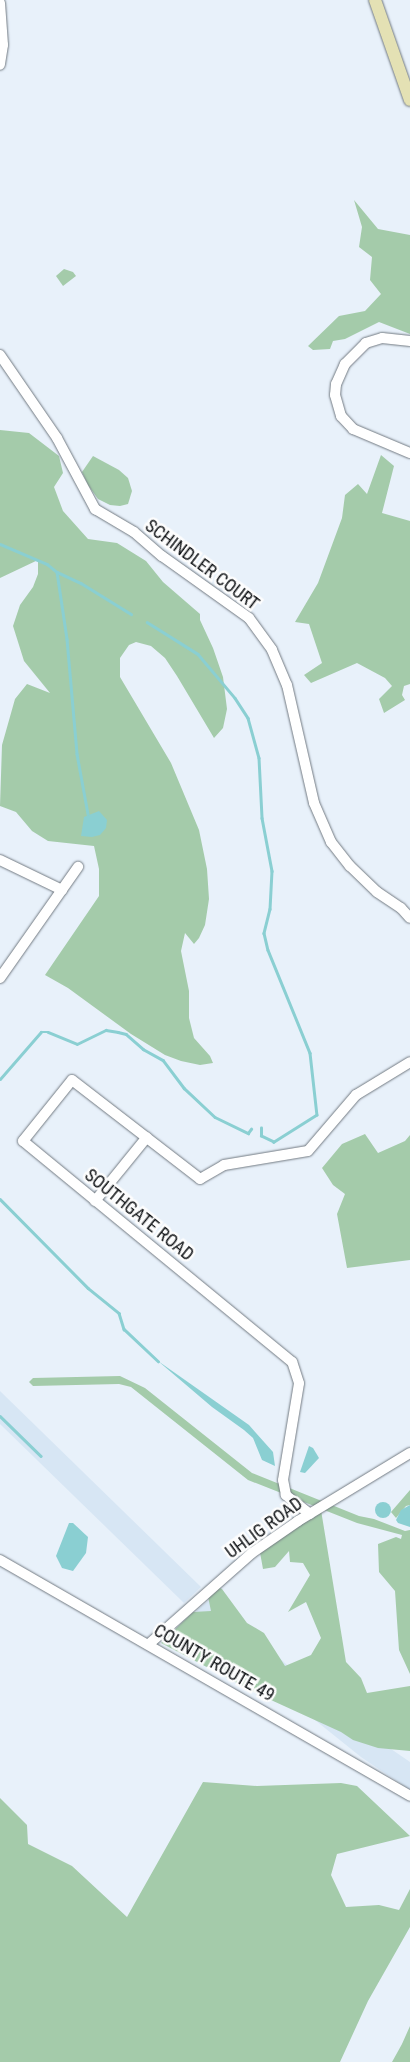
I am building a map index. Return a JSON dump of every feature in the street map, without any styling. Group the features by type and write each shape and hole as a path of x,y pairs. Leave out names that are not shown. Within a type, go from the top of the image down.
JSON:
{"main road":[{"path":"375,0 410,100"}],"street":[{"path":"0,3 3,45 0,65"},
{"path":"410,340 382,338 366,343 345,364 336,384 335,395 341,416 353,429 410,453"},
{"name":"SCHINDLER COURT","path":"0,355 57,438 95,509 134,532 162,556 250,618 272,650 287,684 314,803 331,842 350,866 377,892 401,908 410,918"},
{"path":"0,860 62,890"},
{"path":"0,978 78,867"},
{"name":"SOUTHGATE ROAD","path":"310,1514 286,1495 283,1480 299,1384 292,1362 23,1141 72,1080 200,1179 224,1166 308,1151 356,1095 410,1062"},
{"path":"95,1201 147,1137"},
{"name":"UHLIG ROAD","path":"149,1644 252,1553 310,1514 410,1453"},
{"name":"COUNTY ROUTE 49","path":"0,1560 149,1644 410,1796"}],"shaded area":[{"path":"0,1391 201,1587 184,1603 0,1424"},
{"path":"214,1596 305,1682 356,1725 410,1762 410,1790 361,1757 290,1700 196,1611"}],"green space":[{"path":"354,200 378,229 410,235 410,334 379,322 345,339 333,341 330,349 313,350 308,346 339,316 365,311 381,294 370,280 372,257 359,247 362,227"},
{"path":"64,269 73,272 76,276 63,286 56,276"},
{"path":"0,430 29,433 59,456 63,473 54,487 63,511 88,539 117,543 146,561 163,582 200,614 200,620 213,648 223,677 227,709 223,728 214,738 165,658 151,646 136,642 129,645 120,658 120,677 171,763 199,830 207,869 209,899 205,925 199,938 194,944 185,933 181,951 189,991 189,1018 194,1038 210,1056 213,1063 200,1065 165,1055 131,1034 68,988 45,975 99,896 99,869 94,846 48,841 32,831 16,812 0,806 2,745 15,699 27,684 50,693 24,661 13,626 20,605 33,587 38,574 38,560 0,578"},
{"path":"381,455 394,466 382,513 410,521 410,684 404,686 402,695 405,700 384,713 379,699 392,686 385,678 357,663 311,683 304,675 322,663 309,624 295,622 318,583 342,518 345,495 358,484 367,494"},
{"path":"93,456 119,470 128,478 132,491 128,504 120,506 110,505 98,499 82,472"},
{"path":"365,1134 378,1153 405,1141 410,1135 410,1260 347,1268 337,1214 345,1194 333,1185 322,1168 342,1144"},
{"path":"120,1376 145,1388 252,1473 359,1516 374,1519 405,1531 410,1530 410,1674 399,1650 395,1591 379,1572 378,1544 396,1537 401,1539 402,1535 357,1523 248,1480 131,1387 119,1384 33,1386 29,1382 33,1378"},
{"path":"410,1490 410,1505 406,1506 396,1518 391,1512"},
{"path":"321,1510 346,1662 361,1678 367,1693 410,1686 410,1751 378,1748 353,1740 341,1732 260,1695 161,1643 193,1612 211,1611 207,1592 214,1585 222,1589 247,1623 264,1633 285,1666 311,1655 321,1638 306,1602 288,1612 310,1575 303,1563 290,1562 289,1551 275,1567 263,1569 259,1547"},
{"path":"203,1782 257,1786 341,1783 357,1786 410,1836 337,1854 331,1875 346,1907 379,1905 399,1910 410,1889 410,1927 368,2001 340,2062 0,2062 0,1798 27,1825 28,1844 72,1866 127,1917"},
{"path":"410,2026 410,2062 392,2062 402,2044"}],"water":[{"path":"99,811 107,820 106,828 100,835 92,837 81,836 84,817"},
{"path":"158,1361 249,1425 273,1452 275,1466 262,1460 253,1438 212,1407"},
{"path":"309,1446 313,1448 319,1458 305,1473 300,1472"},
{"path":"383,1502 389,1504 391,1510 389,1516 383,1518 377,1516 375,1510 377,1504"},
{"path":"410,1505 410,1527 398,1523 396,1520 401,1510"},
{"path":"69,1523 73,1523 88,1537 86,1553 73,1571 62,1568 56,1556"}],"waterway":[{"path":"0,544 47,564 57,572 81,583 131,614"},
{"path":"57,572 67,639 77,754 88,814"},
{"path":"147,622 198,654 235,698 248,718 259,758 262,818 272,871 270,909 264,933 268,950 310,1053 317,1115 274,1142 261,1136 261,1128"},
{"path":"0,1079 41,1032 48,1032 77,1044 106,1030 118,1032 126,1034 143,1049 163,1060 184,1088 215,1117 248,1133 251,1129"},
{"path":"0,1199 88,1288 119,1313 124,1329 158,1361"},
{"path":"0,1416 41,1456"}]}
